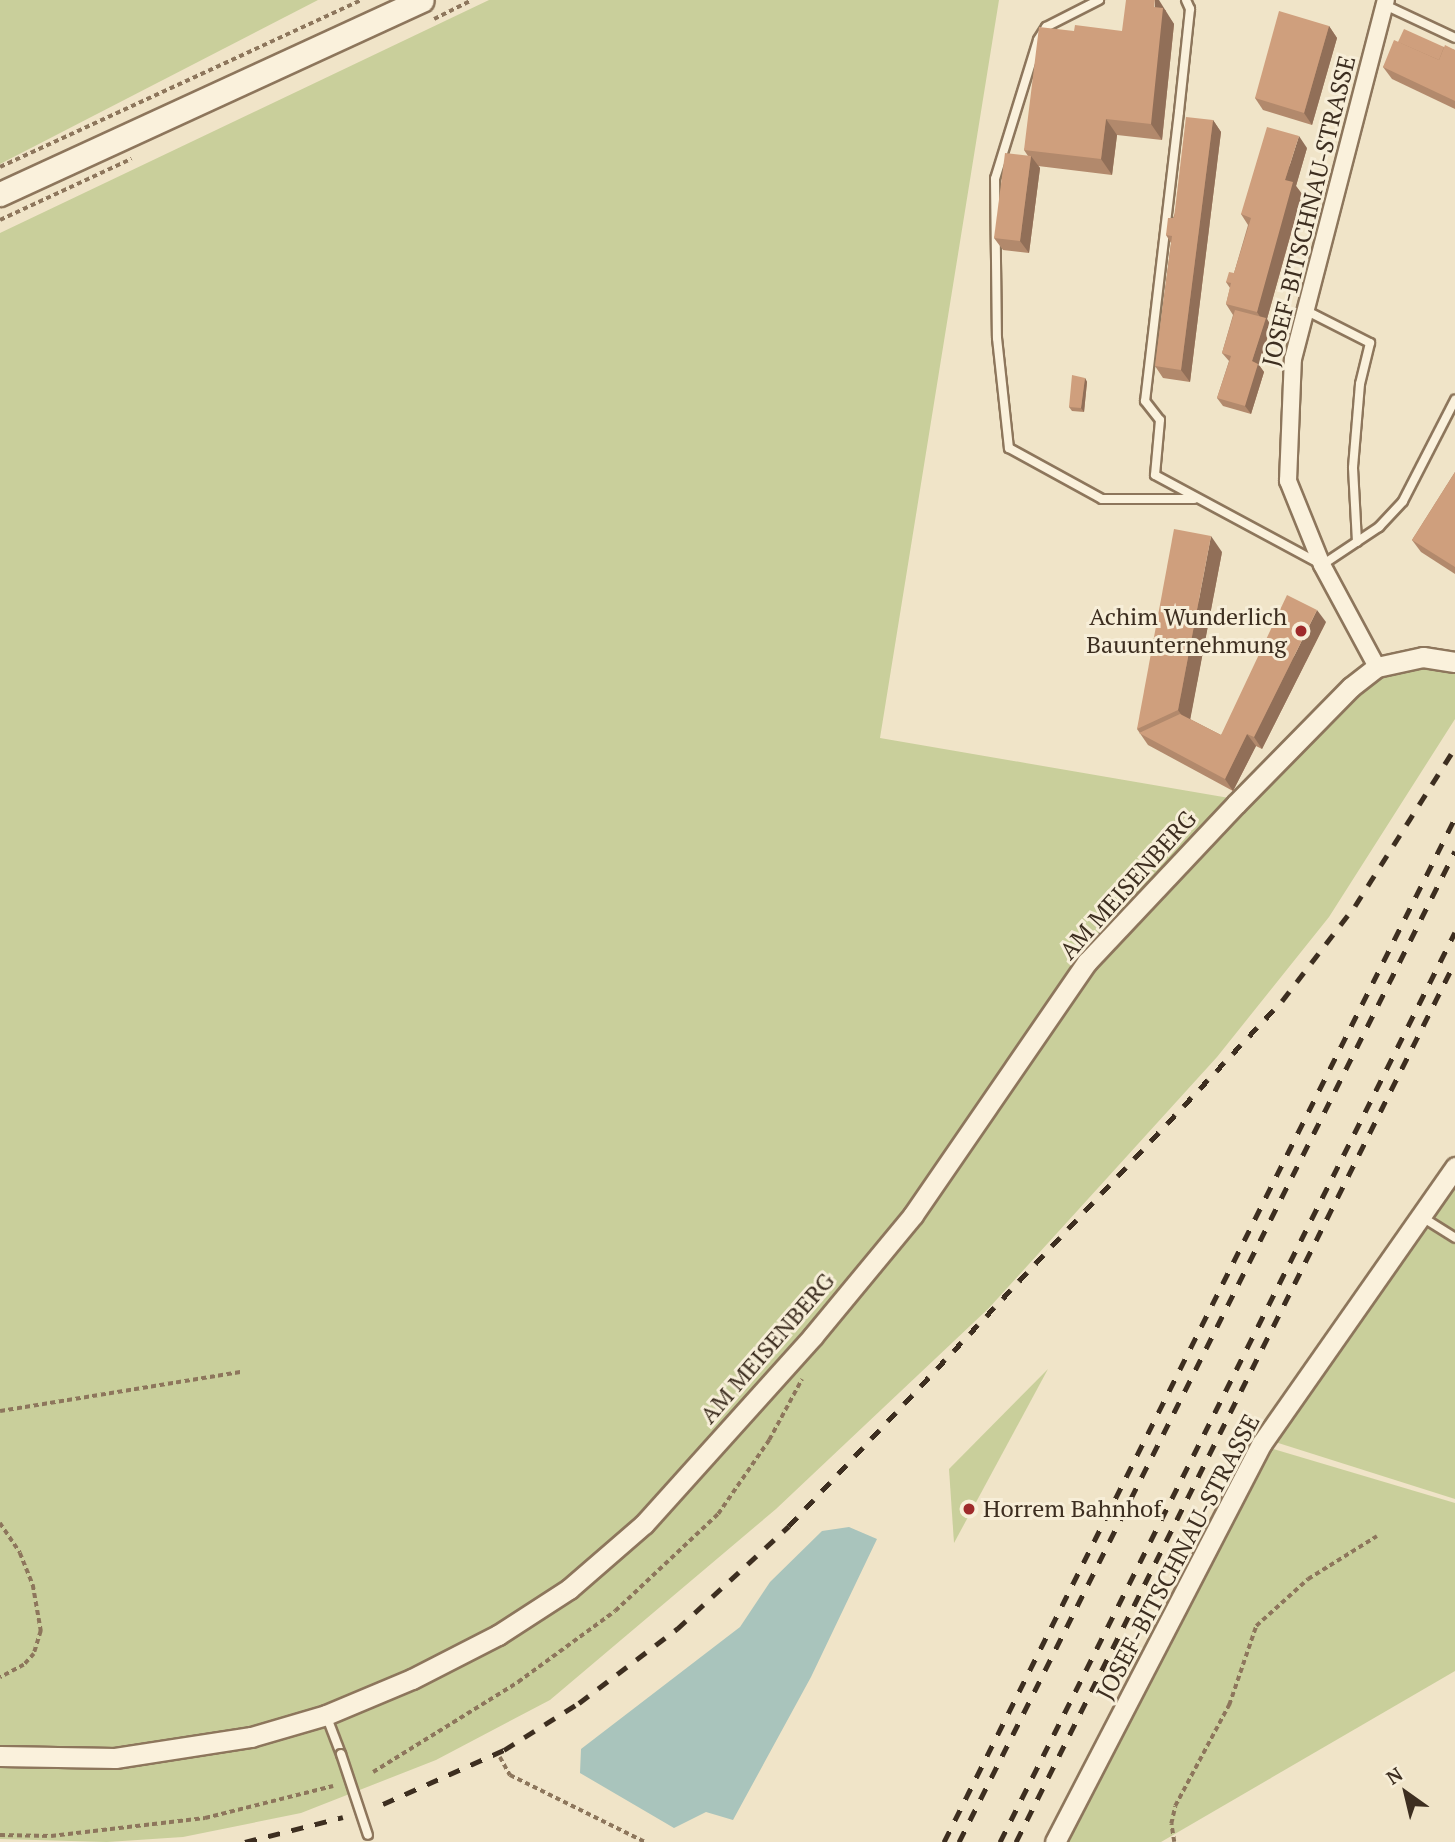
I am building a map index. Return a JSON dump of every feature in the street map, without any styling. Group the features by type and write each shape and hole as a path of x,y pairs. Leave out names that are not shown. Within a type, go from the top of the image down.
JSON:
{"main road":[{"path":"0,194 422,0"}],"street":[{"name":"JOSEF-BITSCHNAU-STRASSE","path":"1377,667 1322,565 1287,481 1293,359 1386,2"},
{"path":"1377,667 1423,657 1455,662"},
{"name":"AM MEISENBERG","path":"0,1756 115,1758 192,1749 326,1715 412,1679 498,1635 569,1589 644,1524 813,1336 913,1215 1087,962 1284,755 1377,667"},
{"name":"JOSEF-BITSCHNAU-STRASSE","path":"1055,1842 1262,1443 1455,1167"}],"lane":[{"path":"1099,0 1046,27 1038,40 995,179 997,338 1009,448 1102,499 1197,499"},
{"path":"1186,0 1189,9 1181,99 1145,401 1160,420 1155,475 1322,565 1379,527 1404,500 1455,400"},
{"path":"1386,2 1455,38"},
{"path":"1305,310 1370,343 1360,384 1353,468 1357,542"},
{"path":"1421,1216 1455,1238"},
{"path":"326,1715 368,1835"}],"path":[{"path":"0,167 361,0"},
{"path":"373,1772 518,1682 604,1619 709,1523 769,1440 805,1369"},
{"path":"0,1411 242,1371"},
{"path":"0,1523 20,1553 33,1585 41,1631 34,1654 24,1665 0,1678"},
{"path":"1174,1842 1175,1806 1229,1705 1256,1626 1308,1579 1377,1536"},
{"path":"500,1757 510,1775 645,1842"},
{"path":"0,1835 51,1836 205,1818 332,1786"}],"green space":[{"path":"0,0 318,0 0,164"},
{"path":"489,0 999,0 880,738 1235,799 1360,691 1397,670 1420,666 1455,674 1455,719 1329,917 1217,1057 989,1308 776,1509 550,1700 436,1760 301,1813 183,1837 107,1842 0,1839 0,233"},
{"path":"1455,1181 1455,1499 1272,1441"},
{"path":"1048,1369 954,1543 949,1469"},
{"path":"1267,1447 1455,1503 1455,1671 1161,1842 1060,1842"}],"water":[{"path":"849,1527 877,1539 811,1677 733,1820 706,1812 674,1828 580,1773 581,1749 740,1627 770,1582 822,1531"}],"building":[{"path":"1126,0 1155,0 1154,7 1163,8 1151,124 1106,119 1101,159 1024,150 1039,27 1074,31 1075,25 1122,31"},
{"path":"1279,11 1329,26 1304,113 1255,98"},
{"path":"1404,29 1444,47 1439,60 1398,42"},
{"path":"1394,40 1439,60 1445,45 1455,50 1455,101 1383,67"},
{"path":"1186,117 1213,120 1181,370 1155,366 1172,236 1166,235 1168,218 1174,218"},
{"path":"1267,127 1299,136 1285,180 1293,182 1257,312 1226,304 1231,283 1226,282 1229,272 1234,273 1251,218 1241,214"},
{"path":"1005,153 1031,156 1020,241 994,238"},
{"path":"1235,310 1266,318 1252,361 1258,364 1245,406 1217,398 1231,356 1222,353"},
{"path":"1072,375 1085,378 1081,408 1069,407"},
{"path":"1455,472 1455,567 1412,540"},
{"path":"1174,529 1211,536 1178,710 1137,729"},
{"path":"1287,595 1317,610 1254,737 1247,734 1225,779 1139,733 1180,714 1221,735"}],"railway":[{"path":"383,1804 504,1750 579,1703 677,1629 789,1526 1282,1001 1355,906 1455,748"},
{"path":"944,1842 1455,818"},
{"path":"959,1842 1455,851"},
{"path":"1000,1842 1455,932"},
{"path":"1016,1842 1455,962"},
{"path":"245,1842 343,1817"}],"place":[{"name":"Achim Wunderlich Bauunternehmung","path":"1301,631"},
{"name":"Horrem Bahnhof","path":"969,1509"}]}
